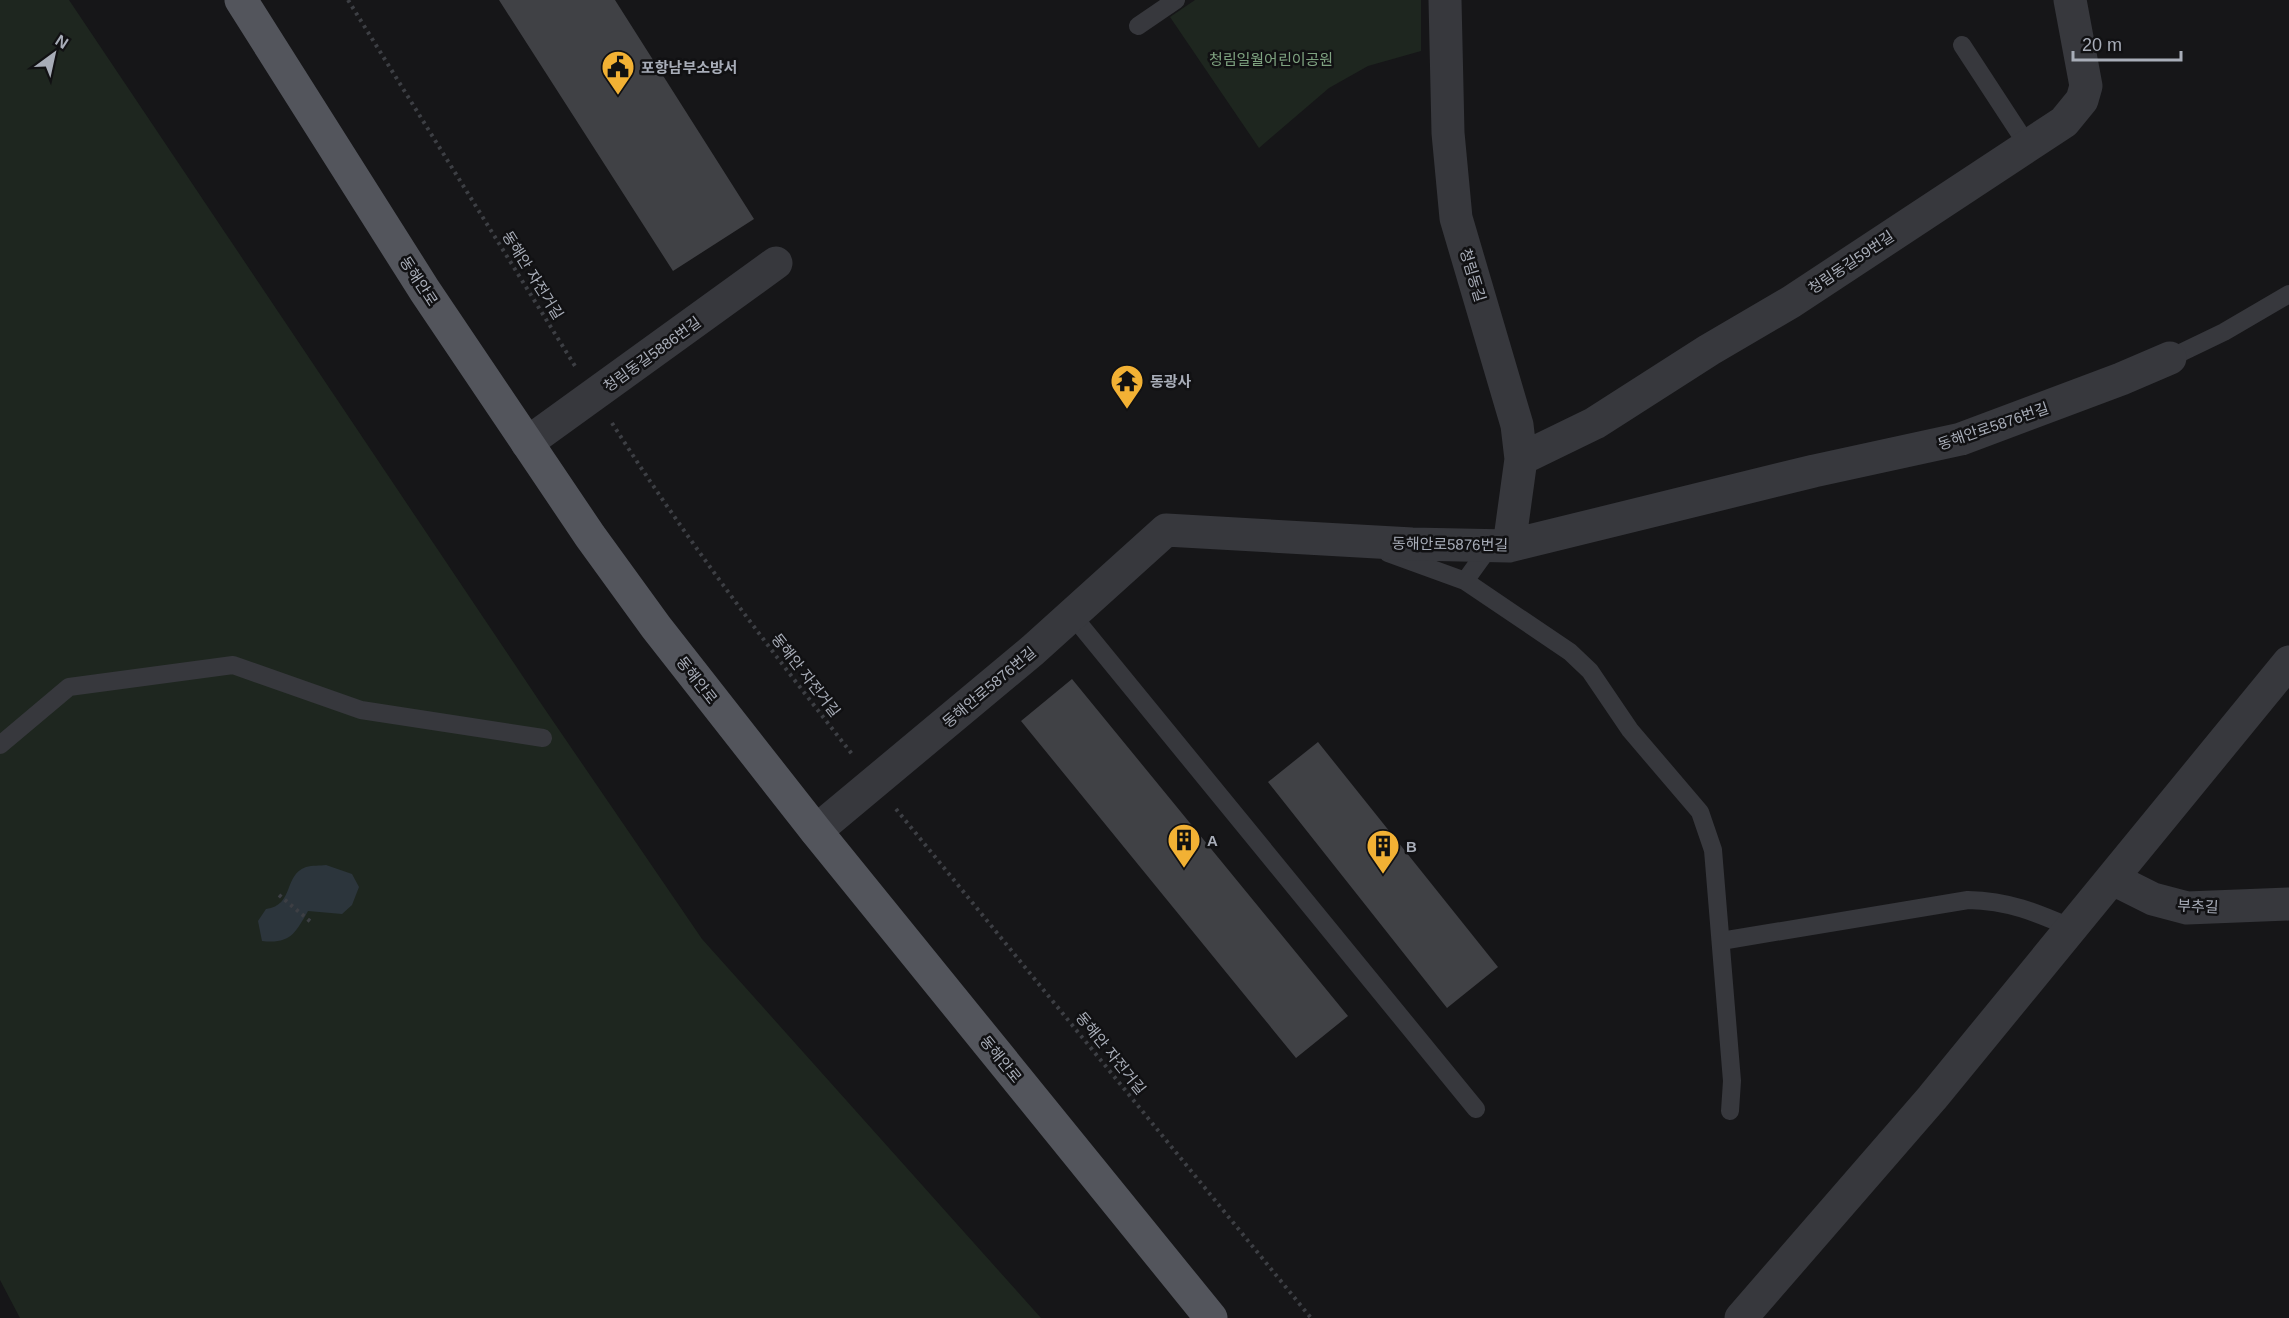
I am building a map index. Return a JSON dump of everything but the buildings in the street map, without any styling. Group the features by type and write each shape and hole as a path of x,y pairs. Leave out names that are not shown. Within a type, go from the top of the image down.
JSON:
{"main road":[{"name":"동해안로","path":"241,0 425,291 527,443 656,627 816,831 1212,1318"}],"street":[{"name":"청림동길","path":"1445,0 1448,133 1456,218 1510,396 1521,459 1514,514 1500,546"},
{"name":"청림동길59번길","path":"1521,459 1595,423 1708,350 1791,302 2064,122 2082,100 2085,86 2070,0"},
{"name":"청림동길5886번길","path":"527,443 594,397 776,263"},
{"name":"동해안로5876번길","path":"816,831 1072,615 1166,530 1500,546 1814,471 1961,439 2121,379 2169,358"},
{"path":"1741,1318 1932,1098 2289,662"},
{"name":"부추길","path":"2113,879 2153,899 2187,908 2289,904"}],"lane":[{"path":"1138,26 1176,0"},
{"path":"1962,45 2028,146"},
{"path":"2169,358 2224,332 2289,294"},
{"path":"1352,540 1465,581 1570,652 1590,671 1630,730 1700,812 1713,850 1732,1081 1730,1112"},
{"path":"1465,581 1500,546"},
{"path":"1072,615 1476,1109"},
{"path":"0,745 69,687 233,665 361,710 543,738"},
{"path":"1721,940 1968,900 1997,901 2024,908 2072,928"}],"path":[{"name":"동해안 자전거길","path":"348,0 594,397 702,556 767,646 875,783 1311,1318"},
{"path":"279,895 311,922"}],"green space":[{"path":"0,0 69,0 542,705 702,939 1041,1318 20,1318 0,1280"},
{"name":"청림일월어린이공원","path":"1195,0 1421,0 1421,51 1368,66 1329,88 1259,148 1170,17"}],"shaded area":[{"path":"326,865 352,874 359,887 352,905 342,914 308,911 291,936 279,941 262,941 258,921 266,909 281,902 294,876 299,871 308,866"}],"place":[{"name":"포항남부소방서","path":"618,96"},
{"name":"동광사","path":"1127,410"},
{"name":"A","path":"1184,869"},
{"name":"B","path":"1383,875"}]}
